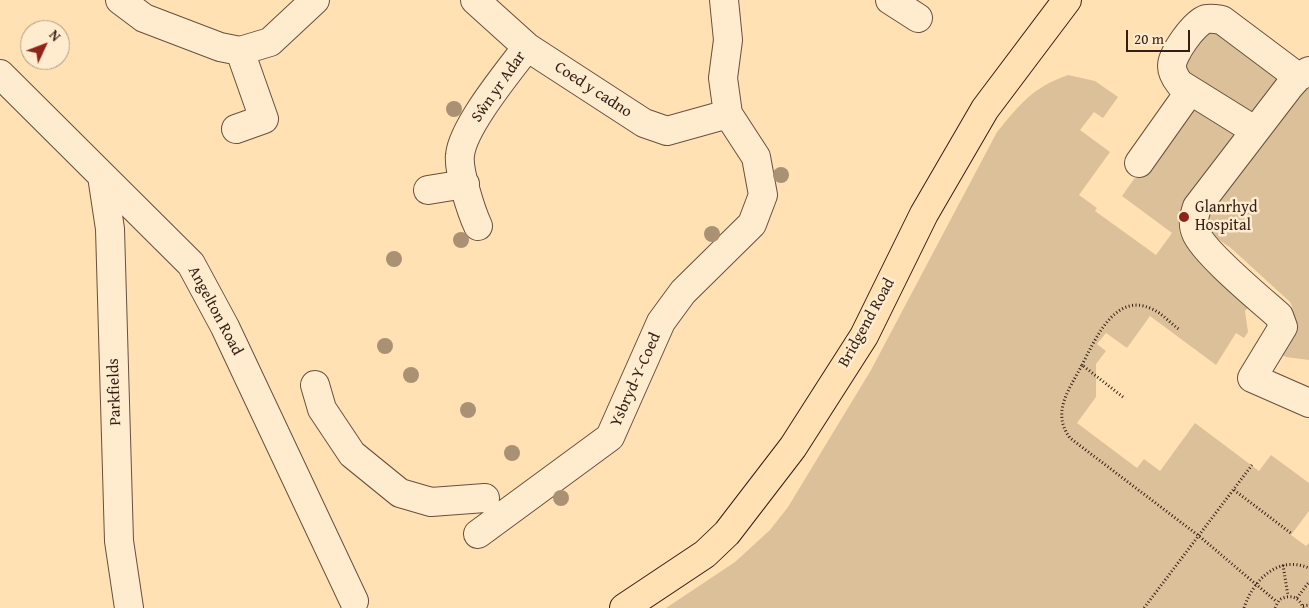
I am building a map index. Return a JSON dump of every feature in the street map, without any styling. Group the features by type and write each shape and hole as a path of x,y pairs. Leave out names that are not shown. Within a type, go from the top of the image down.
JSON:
{"main road":[{"name":"Bridgend Road","path":"631,606 705,554 727,533 793,447 864,336 924,214 985,109 1068,0"}],"street":[{"path":"120,0 144,18 220,47 240,50 270,42 315,0"},
{"name":"Coed y cadno","path":"475,0 527,47 644,123 667,131 728,114"},
{"path":"890,0 918,18"},
{"path":"728,114 723,78 728,40 730,1"},
{"path":"1254,130 1180,84 1174,77 1171,69 1172,58 1199,22 1215,18 1303,74 1254,130 1197,207 1193,220 1195,233 1205,247 1279,316 1284,327 1252,378 1309,403"},
{"name":"Sŵn yr Adar","path":"478,226 469,207 460,155 474,120 527,47"},
{"path":"236,129 268,130 240,50"},
{"name":"Angelton Road","path":"0,74 191,264 225,327 354,601"},
{"path":"1139,162 1190,90"},
{"name":"Ysbryd-Y-Coed","path":"315,385 322,409 352,454 400,492 431,502 485,510 610,437 662,322 683,292 752,224 763,196 756,156 728,114"},
{"name":"Parkfields","path":"102,176 110,229 119,542 129,608"},
{"path":"428,190 465,184"}],"path":[{"path":"1180,330 1151,308 1144,305 1127,306 1113,314 1096,338 1062,406 1062,424 1070,438 1199,536 1278,602"},
{"path":"1082,365 1123,397"},
{"path":"1144,608 1252,465"},
{"path":"1234,490 1292,534"},
{"path":"1283,564 1288,596"},
{"path":"1244,608 1256,585 1266,573 1283,564 1300,565 1309,568"},
{"path":"1297,598 1309,582"},
{"path":"1275,608 1278,602 1288,596 1297,598 1303,607 1309,605"}],"shaded area":[{"path":"1212,29 1281,79 1258,120 1183,81 1178,63"},
{"path":"1068,75 1095,81 1118,97 1103,118 1094,112 1080,130 1110,152 1079,195 1097,208 1095,211 1156,255 1172,233 1122,196 1187,104 1236,124 1237,143 1179,218 1179,229 1180,235 1186,244 1251,304 1245,311 1248,332 1244,338 1236,333 1216,365 1150,316 1127,348 1106,333 1097,344 1106,351 1096,364 1096,397 1077,423 1137,468 1144,459 1160,471 1195,423 1259,471 1271,455 1309,483 1309,511 1291,535 1306,546 1309,543 1309,608 666,608 735,562 770,530 788,507 871,370 997,132 1013,113 1036,91"},
{"path":"1309,79 1309,360 1286,357 1275,350 1292,321 1293,309 1290,302 1231,248 1215,237 1204,215"}],"place":[{"name":"Glanrhyd Hospital","path":"1184,217"}]}
